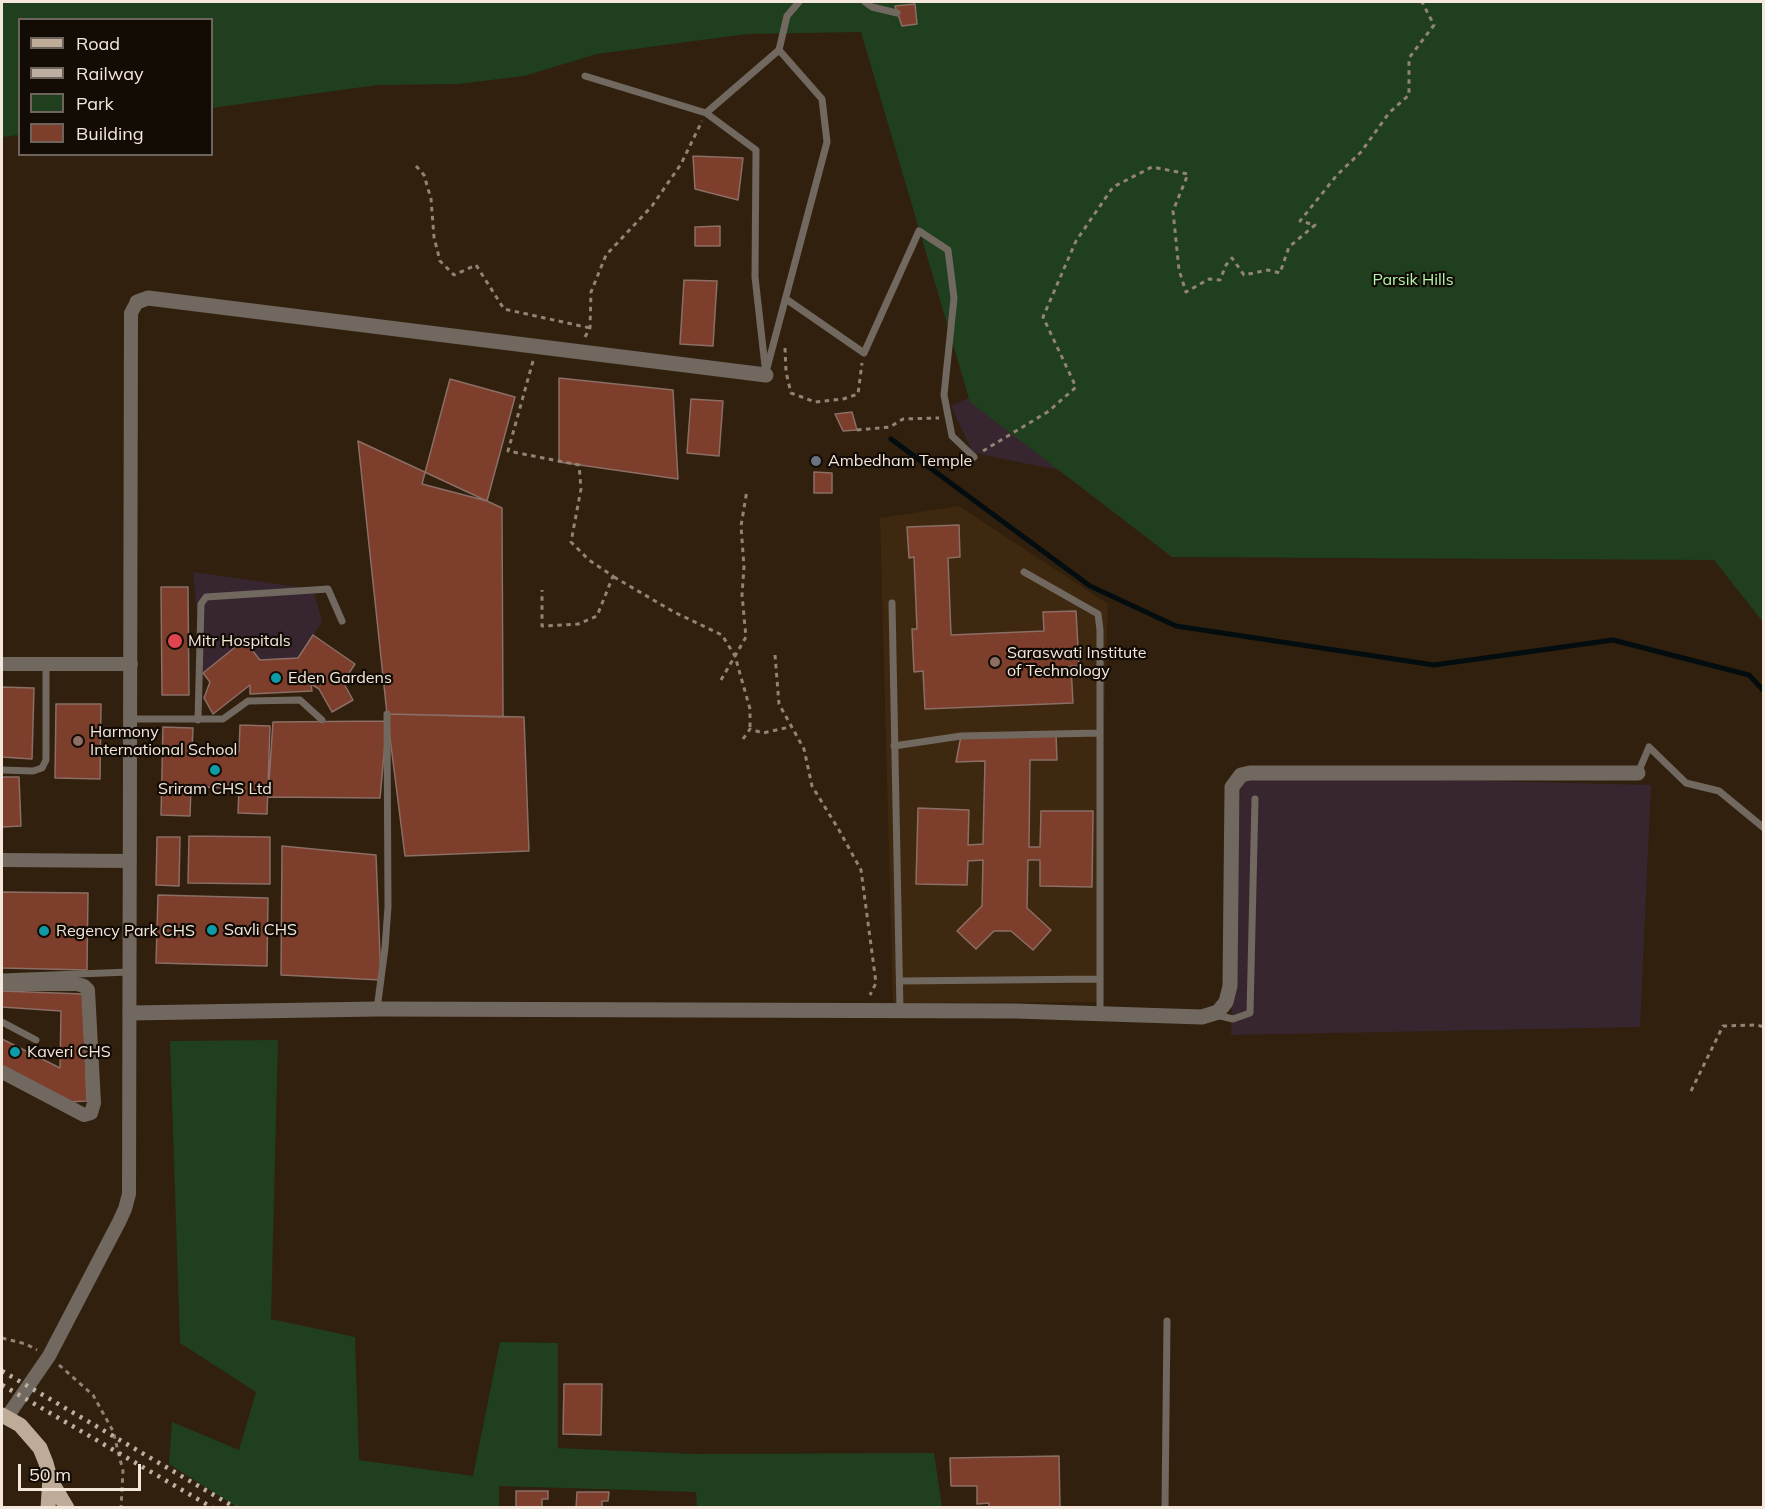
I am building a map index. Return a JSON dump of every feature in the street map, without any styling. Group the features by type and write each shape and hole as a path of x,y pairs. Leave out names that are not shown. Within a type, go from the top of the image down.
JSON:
{"main road":[{"path":"4,1416 20,1425 40,1448 50,1478 67,1508"},
{"path":"48,1508 50,1478"}],"street":[{"path":"4,1416 49,1356 125,1209 130,1176 131,313 137,302 148,298 766,375"},
{"path":"2,664 131,664"},
{"path":"130,1012 377,1009 900,1011 1202,1017 1218,1012 1226,1002 1230,986 1232,787 1241,775 1250,773 1638,773"},
{"path":"2,860 130,861"},
{"path":"2,984 77,984 88,990 94,1102 91,1113 84,1115 2,1072"}],"lane":[{"path":"706,113 779,51 786,16 799,2"},
{"path":"865,2 872,7 897,13"},
{"path":"766,375 827,141 822,99 779,51"},
{"path":"585,76 706,113 756,150 756,277 766,375"},
{"path":"786,299 864,353 919,231 948,250 954,298 944,395 952,436 974,457"},
{"path":"1024,572 1098,614 1100,630 1100,1014"},
{"path":"198,720 201,604 206,597 328,589 342,621"},
{"path":"892,603 900,1011"},
{"path":"2,770 33,771 42,768 46,760 45,665"},
{"path":"131,719 223,719 248,701 300,700 322,720"},
{"path":"377,1009 388,907 387,714"},
{"path":"894,746 961,736 1099,733"},
{"path":"1638,773 1649,747 1686,783 1719,791 1764,828"},
{"path":"1211,1014 1233,1019 1250,1013 1255,799"},
{"path":"2,977 129,972"},
{"path":"900,981 1100,979"},
{"path":"2,1022 36,1040"},
{"path":"1165,1508 1167,1322"}],"path":[{"path":"974,457 1049,411 1076,387 1043,316 1076,241 1113,186 1152,167 1188,174 1173,211 1179,270 1186,292 1209,279 1220,280 1226,265 1232,258 1244,275 1268,270 1280,273 1289,247 1315,225 1300,221 1337,176 1361,152 1389,113 1409,95 1409,58 1434,25 1422,2"},
{"path":"577,351 590,328 591,292 606,255 652,206 681,164 706,113"},
{"path":"416,166 424,175 431,199 434,237 440,261 454,275 476,265 504,309 590,328"},
{"path":"777,330 785,347 786,372 791,393 815,402 843,399 858,394 864,353"},
{"path":"537,346 508,451 579,465 581,489 571,542 589,560 613,576 674,612 722,635 735,656 750,709 750,729 743,739"},
{"path":"857,430 890,427 903,419 948,419"},
{"path":"721,680 746,637 742,595 744,567 741,526 747,490"},
{"path":"542,590 542,626 578,624 597,616 613,576"},
{"path":"775,655 779,704 804,749 812,786 861,870 876,982 864,1011"},
{"path":"750,729 763,732 790,727"},
{"path":"1691,1091 1723,1026 1757,1025 1764,1027"},
{"path":"2,1338 26,1344 49,1356 93,1395 113,1431 123,1471 121,1508"}],"shaded area":[{"path":"1016,375 1064,471 973,453 951,406"},
{"path":"959,506 1108,604 1104,722 1104,1002 893,1003 880,518"},
{"path":"193,572 313,589 322,622 298,658 260,660 244,640 203,673"},
{"path":"1241,775 1651,785 1640,1027 1231,1035"}],"green space":[{"name":"Parsik Hills","path":"2,2 1763,2 1763,622 1714,560 1172,557 970,402 861,32 747,34 597,54 524,76 458,84 377,85 213,108 213,18 18,18 18,135 2,137"},
{"path":"278,1040 271,1319 355,1337 359,1460 473,1476 500,1342 558,1343 558,1448 692,1454 934,1453 942,1507 697,1507 696,1492 499,1486 499,1507 237,1507 169,1464 172,1422 239,1450 256,1392 180,1343 170,1041"}],"building":[{"path":"915,4 917,24 902,26 895,6"},
{"path":"693,156 743,158 738,200 695,189"},
{"path":"720,226 720,246 695,246 695,227"},
{"path":"684,280 717,281 713,346 680,344"},
{"path":"559,378 673,390 678,479 559,462"},
{"path":"450,379 515,397 487,501 422,484"},
{"path":"691,399 723,401 719,456 687,453"},
{"path":"852,412 857,430 843,431 835,414"},
{"path":"358,441 502,508 503,717 387,714"},
{"path":"814,472 832,473 832,493 814,493"},
{"path":"959,525 960,557 948,558 951,635 1044,631 1043,612 1076,611 1079,666 1071,666 1073,703 925,709 923,671 914,672 912,629 917,629 914,557 909,558 907,527"},
{"name":"Mitr Hospitals","path":"161,587 188,587 189,695 162,695"},
{"name":"Eden Gardens","path":"313,635 355,664 343,682 353,700 332,712 319,689 311,684 312,691 250,694 250,685 213,714 204,698 210,682 203,673 244,640 260,660 298,658"},
{"path":"2,687 34,688 32,759 2,757"},
{"name":"Harmony International School","path":"56,704 101,704 100,779 55,778"},
{"path":"387,714 524,717 529,851 405,856"},
{"path":"387,721 380,798 268,797 273,722"},
{"name":"Sriram CHS Ltd","path":"240,725 270,726 267,814 238,813 239,788 191,787 190,816 161,815 163,727 193,728 192,751 239,752"},
{"path":"1056,735 1057,760 1030,760 1029,847 1040,847 1041,811 1093,811 1092,887 1040,886 1040,860 1028,860 1027,908 1051,930 1033,950 1011,931 994,931 976,949 957,931 982,906 983,860 968,861 967,885 916,884 918,808 969,810 968,845 983,844 985,761 956,762 961,736"},
{"path":"2,777 19,777 21,826 2,827"},
{"path":"189,836 270,837 270,884 188,883"},
{"path":"157,837 180,837 179,886 156,885"},
{"path":"282,846 376,855 381,980 281,975"},
{"name":"Regency Park CHS","path":"2,892 88,893 87,970 2,968"},
{"name":"Savli CHS","path":"158,895 268,898 267,966 156,963"},
{"name":"Kaveri CHS","path":"2,991 83,994 87,1101 68,1102 2,1066 2,1039 60,1068 61,1011 2,1007"},
{"path":"564,1384 602,1384 601,1435 563,1434"},
{"path":"1059,1456 1060,1508 989,1508 989,1503 977,1504 977,1486 951,1486 950,1458"},
{"path":"516,1491 548,1491 548,1499 542,1499 542,1508 516,1508"},
{"path":"577,1492 609,1492 608,1501 602,1501 602,1508 576,1508"}],"waterway":[{"path":"891,439 1090,586 1176,626 1434,665 1613,640 1749,675 1764,691"}],"railway":[{"path":"2,1371 236,1508"},
{"path":"2,1385 213,1508"}],"place":[{"name":"Ambedham Temple","path":"816,461"},
{"name":"Mitr Hospitals","path":"175,641"},
{"name":"Saraswati Institute of Technology","path":"995,662"},
{"name":"Eden Gardens","path":"276,678"},
{"name":"Harmony International School","path":"78,741"},
{"name":"Sriram CHS Ltd","path":"215,770"},
{"name":"Savli CHS","path":"212,930"},
{"name":"Regency Park CHS","path":"44,931"},
{"name":"Kaveri CHS","path":"15,1052"}]}
